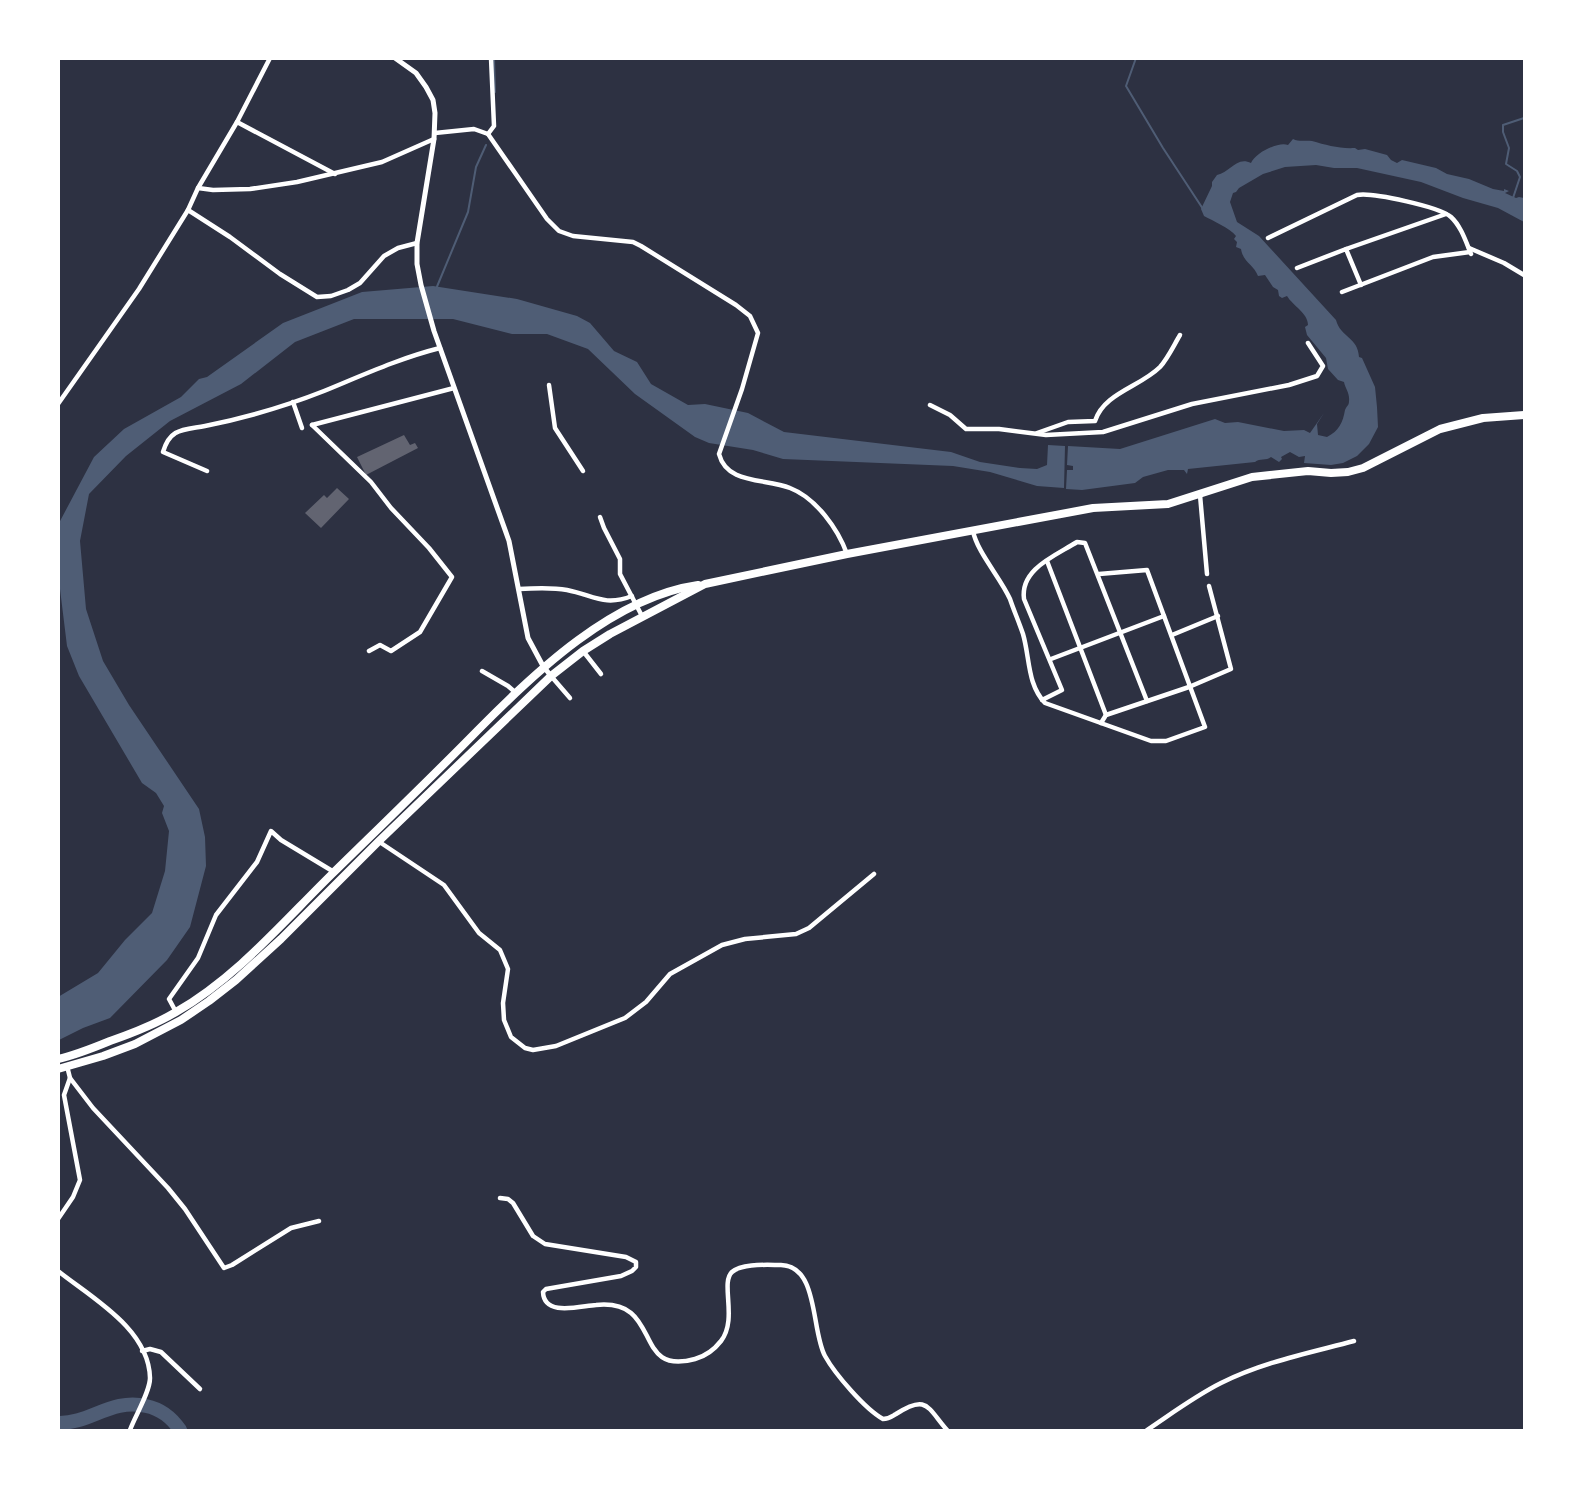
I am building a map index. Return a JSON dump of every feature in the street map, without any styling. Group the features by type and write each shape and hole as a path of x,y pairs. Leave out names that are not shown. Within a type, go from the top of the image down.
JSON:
{"highway":[{"path":"63,1068 135,1044 181,1020 236,980 281,939 543,666 602,624 636,606 669,592 847,554 1093,508 1168,504 1252,477 1308,471 1348,472 1363,468 1440,429 1483,418 1524,415"},
{"path":"62,1058 130,1034 176,1012 229,974 274,933 334,872 375,839 494,733 551,676 583,651 642,616 705,584"}],"street":[{"path":"58,404 139,289 188,210 270,58"},
{"path":"394,58 416,73 433,100 435,113 434,136 417,243 417,264 421,285 434,332 509,541 528,638 543,666 570,698"},
{"path":"488,134 494,126 491,58"},
{"path":"237,122 335,174"},
{"path":"198,188 250,189 335,174 382,162 434,136 474,129 488,134 547,219 559,231 573,236 633,242 669,262 750,316 758,333 719,454 722,465 731,473 792,488 803,495 823,514 835,530 847,554"},
{"path":"1268,238 1357,195 1373,194 1446,214 1458,225 1470,251"},
{"path":"188,210 317,297 331,296 348,290 360,282 384,256 398,248 417,243"},
{"path":"1297,268 1446,214"},
{"path":"1346,249 1361,285"},
{"path":"1342,292 1433,257 1470,251 1504,263 1524,275"},
{"path":"1034,434 1068,423 1095,421 1098,413 1110,398 1129,390 1160,367 1180,334"},
{"path":"930,405 950,415 966,429 999,429 1046,435 1103,432 1192,405 1289,385 1317,376 1323,366 1308,343"},
{"path":"207,471 163,452 170,436 178,431 221,423 293,402 408,357 440,348"},
{"path":"549,385 555,428 583,471"},
{"path":"369,651 380,645 391,651 420,632 452,577 371,482 312,425 454,388"},
{"path":"293,402 302,428"},
{"path":"1200,495 1207,574"},
{"path":"600,518 620,559 620,574 642,616"},
{"path":"973,531 975,542 991,564 1009,597 1023,633 1032,686 1042,700 1054,707 1158,742 1205,727 1147,570 1098,574"},
{"path":"1042,700 1062,690 1023,592 1030,573 1077,542 1084,543 1098,574 1147,701"},
{"path":"1047,561 1106,715"},
{"path":"1101,723 1106,715 1190,687 1231,669 1209,586"},
{"path":"519,589 546,587 593,599 608,600 620,600 632,596"},
{"path":"1051,659 1164,616"},
{"path":"1172,635 1218,616"},
{"path":"583,651 601,674"},
{"path":"482,671 516,693"},
{"path":"176,1012 169,999 198,958 216,915 257,862 270,831 334,872"},
{"path":"375,839 444,885 478,933 500,950 508,969 503,1003 504,1020 511,1037 525,1048 533,1050 556,1046 625,1018 646,1002 670,974 722,945 745,939 796,934 808,928 874,874"},
{"path":"62,1058 63,1068 93,1108 180,1202 224,1268 291,1228 319,1221"},
{"path":"58,1219 73,1197 80,1180 64,1095 70,1078"},
{"path":"58,1109 66,1108"},
{"path":"500,1198 508,1199 513,1203 533,1236 545,1244 627,1257 636,1262 636,1267 632,1271 621,1276 546,1288 543,1297 551,1306 560,1308 605,1304 623,1307 639,1318 655,1351 661,1358 671,1361 684,1362 707,1355 723,1338 729,1322 728,1280 734,1271 740,1268 781,1265 796,1270 806,1280 824,1355 845,1383 883,1419 888,1419 909,1405 920,1403 929,1408 946,1431"},
{"path":"58,1271 125,1324 138,1341 150,1379 130,1431"},
{"path":"1147,1431 1220,1383 1245,1372 1354,1341"},
{"path":"142,1351 150,1348 161,1352 200,1389"}],"water":[{"path":"1293,139 1358,150 1365,149 1387,155 1397,163 1402,160 1436,168 1447,174 1469,179 1493,189 1504,191 1504,189 1509,191 1505,193 1516,198 1524,198 1524,222 1498,208 1421,182 1357,168 1316,165 1285,167 1263,174 1233,193 1230,202 1237,222 1259,236 1356,345 1359,357 1362,358 1375,387 1378,427 1369,444 1357,456 1343,463 1331,465 1304,463 1305,456 1299,457 1290,452 1281,457 1279,462 1271,457 1255,462 1188,469 1187,474 1184,470 1168,470 1143,477 1135,483 1082,490 1066,489 1067,470 1073,470 1073,466 1067,465 1068,446 1120,449 1215,419 1225,423 1238,422 1284,431 1304,430 1310,433 1324,413 1317,424 1318,435 1327,437 1340,426 1349,404 1348,393 1344,382 1338,380 1328,369 1326,358 1307,335 1306,317 1287,296 1282,298 1279,296 1278,290 1273,287 1265,275 1258,276 1241,249 1236,247 1237,242 1234,239 1236,236 1226,227 1204,216 1201,209 1217,175 1237,163 1246,161 1251,163 1262,152 1273,146 1288,145"},
{"path":"433,286 517,299 577,316 590,323 614,351 637,362 651,384 688,405 705,404 748,413 784,432 951,452 980,462 1037,469 1047,465 1048,445 1065,446 1064,488 1037,486 990,472 953,466 783,459 753,450 709,443 695,437 635,394 588,349 547,334 512,334 453,319 354,319 295,342 241,384 170,421 126,456 89,494 80,541 86,609 103,661 129,705 199,809 205,837 206,866 190,927 167,960 110,1018 59,1040 58,997 98,973 125,940 152,913 165,871 169,831 162,813 164,806 156,793 142,783 79,676 67,646 59,581 59,523 94,457 124,429 181,397 199,379 207,377 283,323 362,292"}],"building":[{"path":"404,435 410,445 415,443 418,448 366,475 357,457"},
{"path":"337,488 349,499 321,528 305,513 324,495 327,498"}],"waterway":[{"path":"494,58 495,92"},
{"path":"1136,58 1126,86 1203,209"},
{"path":"1513,198 1520,177 1517,171 1506,164 1509,148 1503,125 1524,118"},
{"path":"436,289 468,212 476,167 486,145"},
{"path":"58,1423 80,1420 111,1408 133,1404 151,1407 161,1412 170,1418 180,1430"}]}
